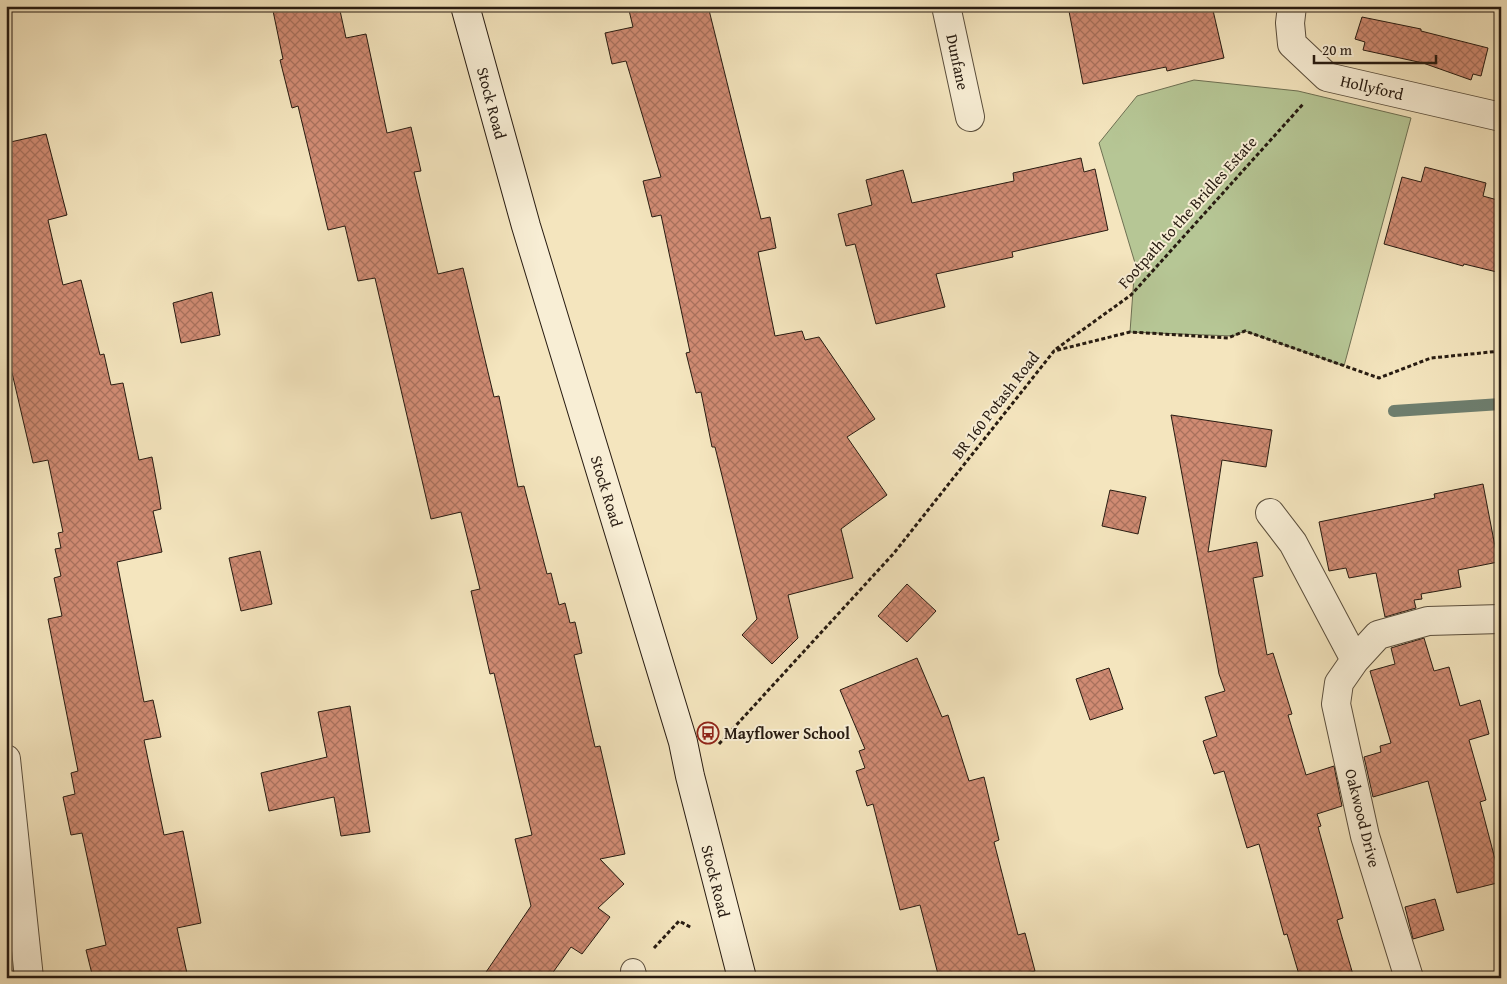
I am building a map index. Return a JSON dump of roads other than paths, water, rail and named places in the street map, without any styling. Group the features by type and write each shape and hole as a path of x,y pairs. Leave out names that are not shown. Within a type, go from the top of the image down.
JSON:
{"street":[{"name":"Stock Road","path":"465,6 526,226 683,742 726,921 742,978"},
{"name":"Dunfane","path":"946,6 970,117"},
{"name":"Hollyford","path":"1292,6 1290,23 1292,44 1327,77 1501,117"},
{"path":"1270,513 1293,543 1355,660"},
{"name":"Oakwood Drive","path":"1409,978 1365,836 1336,704 1339,684 1355,660 1378,635 1428,621 1501,618"},
{"path":"6,759 29,978"}],"waterway":[{"path":"1394,411 1501,404"}],"place":[{"name":"Mayflower School","path":"708,733"}]}
